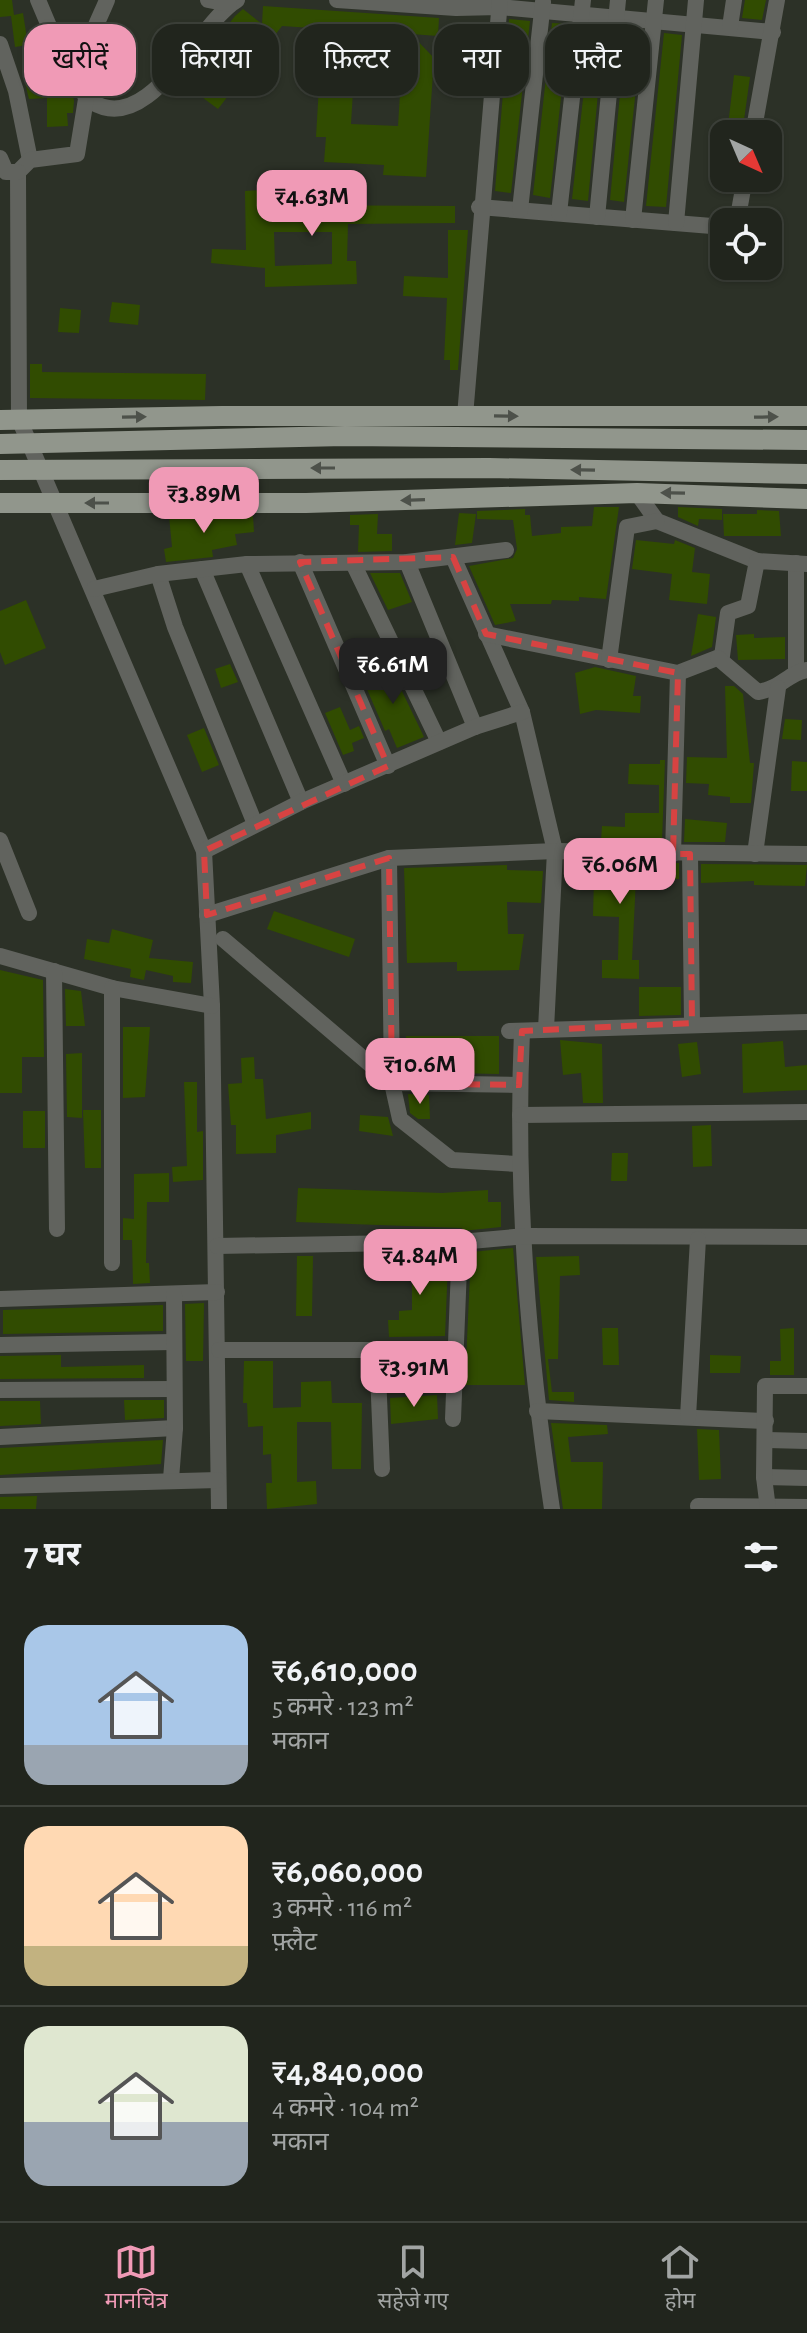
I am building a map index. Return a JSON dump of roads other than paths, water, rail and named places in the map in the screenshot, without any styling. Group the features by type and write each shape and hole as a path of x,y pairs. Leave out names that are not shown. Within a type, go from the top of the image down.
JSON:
{"main road":[{"path":"0,444 388,426 465,416 807,416"},
{"path":"10,420 388,426 693,440 807,440"},
{"path":"0,470 807,474"},
{"path":"690,472 724,494"},
{"path":"0,503 306,503 637,493 807,499"}],"street":[{"path":"38,0 48,24"},
{"path":"97,24 107,0"},
{"path":"208,0 233,2"},
{"path":"338,0 617,8 654,20 773,32"},
{"path":"633,220 656,0"},
{"path":"676,223 696,0"},
{"path":"730,27 734,0"},
{"path":"756,120 777,0"},
{"path":"86,99 102,108 124,106 160,87 233,2"},
{"path":"465,416 479,207 499,4"},
{"path":"520,210 542,5"},
{"path":"559,213 582,7"},
{"path":"597,217 617,8"},
{"path":"0,44 16,91 24,166 10,420 29,443 204,851 212,1006 219,1509"},
{"path":"0,158 6,172 77,154 85,96"},
{"path":"479,207 710,226"},
{"path":"637,493 657,521 757,561 801,563 802,671 778,688 754,691 718,658"},
{"path":"609,660 627,527 657,521"},
{"path":"94,589 158,574 247,564 407,562 506,550"},
{"path":"453,557 522,712 555,851 546,1029"},
{"path":"486,634 678,673 722,656 728,613 748,606 757,561"},
{"path":"300,562 388,766"},
{"path":"407,562 475,727"},
{"path":"353,563 439,742"},
{"path":"247,564 344,784"},
{"path":"202,569 301,802"},
{"path":"158,574 175,627 255,824"},
{"path":"678,673 682,854 692,1023"},
{"path":"755,854 778,688"},
{"path":"204,851 301,802 475,727 522,712"},
{"path":"0,840 29,913"},
{"path":"207,915 389,858 555,851 807,854"},
{"path":"389,858 392,1083 400,1119 452,1160 518,1164"},
{"path":"223,939 392,1083 519,1085"},
{"path":"0,956 112,988 212,1006"},
{"path":"54,971 57,1229"},
{"path":"112,988 112,1263"},
{"path":"552,1509 537,1411 526,1236 518,1164 520,1115 515,1031 692,1023 807,1022"},
{"path":"520,1115 807,1112"},
{"path":"217,1246 460,1242 526,1236 807,1237"},
{"path":"688,1417 698,1239"},
{"path":"453,1419 460,1242"},
{"path":"0,1299 217,1292"},
{"path":"171,1479 175,1428 174,1294"},
{"path":"0,1345 173,1342"},
{"path":"219,1350 377,1350 382,1469"},
{"path":"768,1508 764,1477 767,1440 765,1386 807,1386"},
{"path":"0,1390 173,1389"},
{"path":"537,1411 766,1421"},
{"path":"0,1437 175,1428"},
{"path":"767,1440 807,1441"},
{"path":"764,1477 807,1478"},
{"path":"0,1486 218,1480"},
{"path":"698,1506 807,1507"}]}
